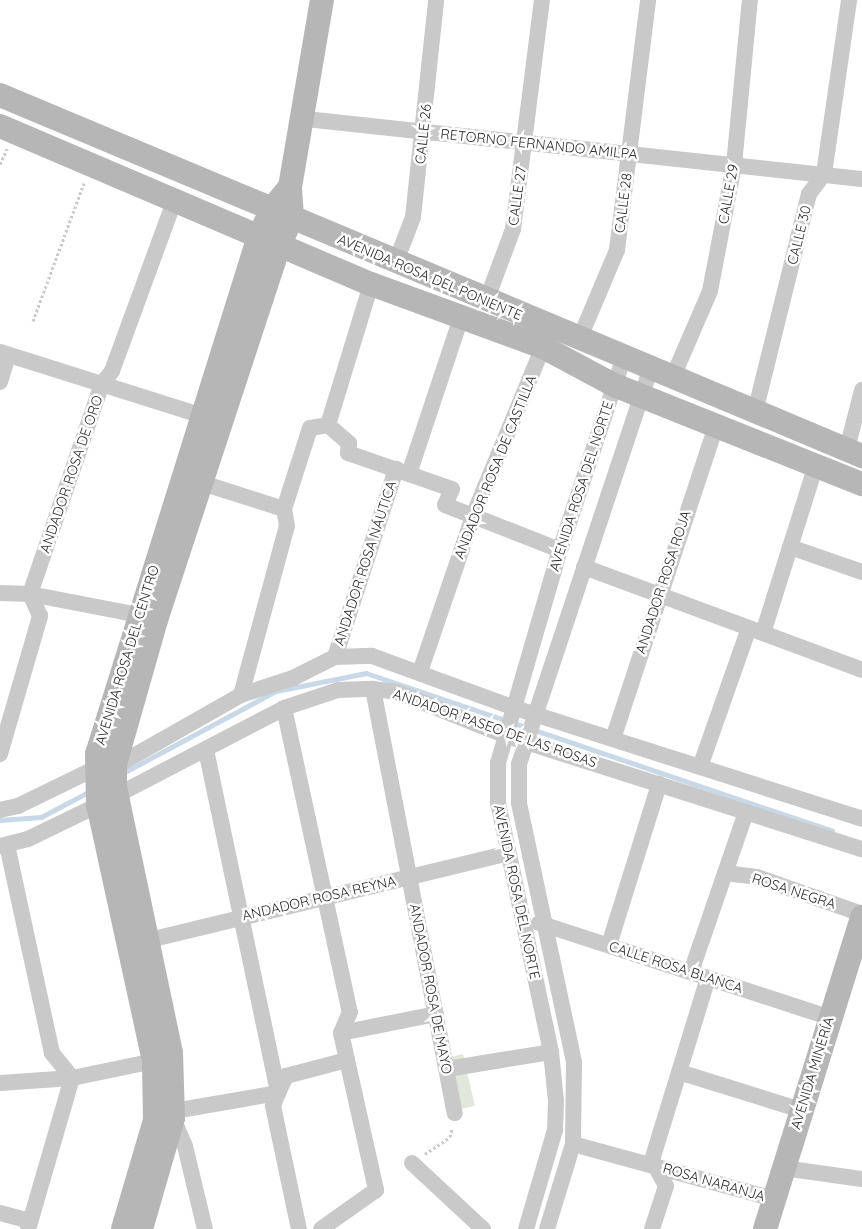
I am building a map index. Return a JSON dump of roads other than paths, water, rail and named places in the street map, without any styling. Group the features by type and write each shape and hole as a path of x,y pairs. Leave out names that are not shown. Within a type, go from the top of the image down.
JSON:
{"street":[{"path":"306,119 322,0"},
{"name":"CALLE 26","path":"394,264 413,217 424,131 436,0"},
{"name":"CALLE 27","path":"487,299 513,229 542,0"},
{"name":"CALLE 28","path":"579,340 617,250 648,0"},
{"name":"CALLE 29","path":"672,379 710,291 734,165 750,0"},
{"name":"CALLE 30","path":"755,412 809,194 824,174 848,0"},
{"name":"AVENIDA ROSA DEL PONIENTE","path":"0,95 282,213 394,264 487,299 623,359 854,452"},
{"name":"RETORNO FERNANDO AMILPA","path":"306,119 862,179"},
{"name":"AVENIDA ROSA DEL CENTRO","path":"141,1229 173,1114 171,1053 139,942 106,782 106,715 200,415 269,241 282,213 290,188 306,119"},
{"name":"AVENIDA ROSA DEL PONIENTE","path":"0,126 371,284 543,347 614,385 862,484"},
{"name":"ANDADOR ROSA DE ORO","path":"30,594 107,377 175,199"},
{"name":"AVENIDA ROSA DEL CENTRO","path":"106,782 202,483 269,241"},
{"path":"328,425 371,284"},
{"name":"ANDADOR ROSA NÁUTICA","path":"334,657 402,471 462,316"},
{"name":"ANDADOR ROSA DE CASTILLA","path":"420,672 473,516 543,347"},
{"path":"0,382 4,354 107,377 200,415"},
{"name":"AVENIDA ROSA DEL NORTE","path":"526,1229 555,1130 551,1052 498,803 508,721 560,550 623,359"},
{"name":"AVENIDA ROSA DEL NORTE","path":"547,1229 573,1144 574,1062 519,803 528,728 650,370"},
{"path":"854,452 862,390"},
{"path":"241,695 287,526 284,509 310,428 328,425 350,443 348,453 452,488 445,505 560,550"},
{"name":"ANDADOR ROSA ROJA","path":"613,740 657,594 716,425"},
{"path":"700,767 790,547 816,465"},
{"path":"202,483 284,509"},
{"path":"790,547 862,572"},
{"path":"584,567 862,670"},
{"path":"0,593 30,594 138,615"},
{"path":"0,754 40,616 30,594"},
{"name":"ANDADOR PASEO DE LAS ROSAS","path":"4,845 241,695 293,678 334,657 372,656 420,672 508,721 528,728 613,740 862,819"},
{"name":"ANDADOR PASEO DE LAS ROSAS","path":"106,782 206,750 284,708 338,690 373,689 397,692 508,721 659,784 862,849"},
{"name":"ANDADOR ROSA DE MAYO","path":"373,689 455,1113"},
{"path":"284,708 323,897 350,1012 341,1033 376,1190 322,1229"},
{"path":"206,750 238,918 278,1093"},
{"path":"0,810 106,782"},
{"path":"609,945 659,784"},
{"path":"691,972 746,812"},
{"path":"4,845 52,1053 72,1078"},
{"name":"ANDADOR ROSA REYNA","path":"139,942 508,854"},
{"name":"ROSA NEGRA","path":"725,874 757,877 862,915"},
{"name":"AVENIDA MINERÍA","path":"765,1229 862,915"},
{"name":"CALLE ROSA BLANCA","path":"523,918 829,1017"},
{"name":"AVENIDA ROSA DEL CENTRO","path":"123,1229 155,1120 154,1061 139,942"},
{"path":"652,1229 666,1186 654,1165 679,1072 708,978"},
{"path":"341,1033 436,1014"},
{"path":"447,1069 551,1052"},
{"path":"299,1229 273,1106 286,1076 347,1060"},
{"path":"0,1083 72,1078 154,1061"},
{"path":"679,1072 801,1110"},
{"path":"0,1213 29,1225 72,1078"},
{"path":"205,1229 185,1146 173,1114 278,1093"},
{"name":"ROSA NARANJA","path":"573,1144 774,1199"},
{"path":"412,1163 484,1229"},
{"path":"783,1168 862,1179"}],"waterway":[{"path":"121,774 276,691 366,673 832,831"},
{"path":"0,820 41,817 92,790"}]}
